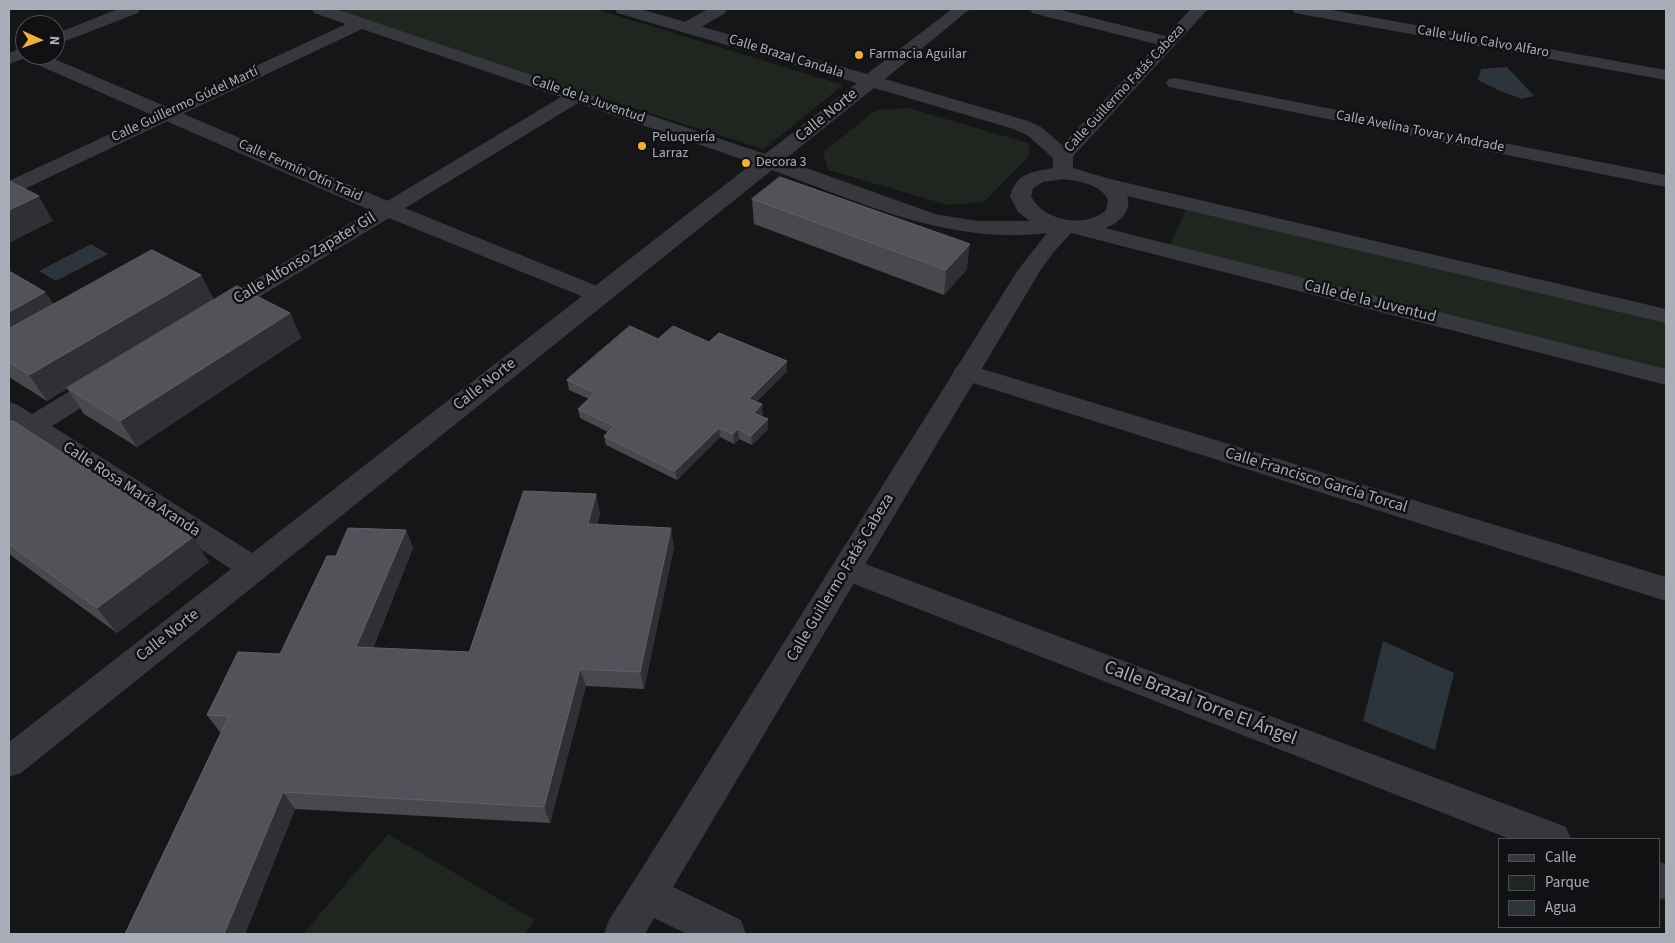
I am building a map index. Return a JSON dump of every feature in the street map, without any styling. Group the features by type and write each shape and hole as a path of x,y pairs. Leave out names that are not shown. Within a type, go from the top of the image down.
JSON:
{"street":[{"path":"65,36 132,9"},
{"name":"Calle de la Juventud","path":"320,9 950,225 1008,229 1066,226 1666,377"},
{"name":"Calle Brazal Candala","path":"623,9 1008,121 1034,131 1085,130"},
{"path":"687,28 719,9"},
{"name":"Calle Norte","path":"9,762 962,9"},
{"path":"1038,9 1168,42"},
{"name":"Calle Guillermo Fatás Cabeza","path":"1063,165 1085,130 1200,9"},
{"name":"Calle Julio Calvo Alfaro","path":"1300,9 1666,75"},
{"name":"Calle Guillermo Gúdel Martí","path":"9,189 166,113 361,23"},
{"name":"Calle Fermín Otín Traid","path":"50,65 166,113 387,209 599,296"},
{"name":"Calle Avelina Tovar y Andrade","path":"1175,83 1666,181"},
{"name":"Calle Alfonso Zapater Gil","path":"201,322 576,96"},
{"name":"Calle Brazal Candala","path":"1034,131 1063,165"},
{"path":"1104,184 1117,197 1118,205 1116,212 1100,223 1066,226 1032,214 1022,205 1020,198 1020,191 1031,180 1052,174 1063,165 1104,184 1666,316"},
{"name":"Calle Guillermo Fatás Cabeza","path":"623,934 1029,270 1045,248 1066,226"},
{"path":"9,440 125,369"},
{"name":"Calle Francisco García Torcal","path":"966,372 1666,590"},
{"name":"Calle Rosa María Aranda","path":"9,411 253,569"},
{"name":"Calle Brazal Torre El Ángel","path":"847,569 1550,838"},
{"path":"647,894 727,934"}],"green space":[{"path":"325,9 595,9 843,85 764,149 361,23"},
{"path":"908,108 1028,143 1030,155 984,202 948,205 828,170 823,152 876,110"},
{"path":"1187,207 1666,322 1666,370 1170,245"},
{"path":"388,834 535,920 525,934 303,934"}],"water":[{"path":"1507,67 1534,96 1522,99 1478,80 1481,69"},
{"path":"91,244 108,254 56,281 39,271"},
{"path":"1383,641 1454,673 1435,750 1363,721"}],"building":[{"path":"780,177 970,244 946,270 752,199"},
{"path":"9,181 39,196 9,210"},
{"path":"152,250 201,275 29,375 9,362 9,329"},
{"path":"9,271 45,292 9,312"},
{"path":"237,286 290,313 120,421 67,388"},
{"path":"630,326 658,339 673,326 709,342 719,333 787,361 749,399 762,404 754,413 768,419 751,436 738,429 733,434 719,428 675,471 604,436 614,426 578,409 595,393 567,380"},
{"path":"13,421 193,537 97,608 9,544 9,423"},
{"path":"524,491 596,494 588,524 671,528 640,672 580,669 544,807 283,792 224,934 125,934 229,716 207,715 238,652 280,654 327,556 336,556 348,528 406,530 356,647 469,652"}],"place":[{"name":"Farmacia Aguilar","path":"859,55"},
{"name":"Peluquería Larraz","path":"642,146"},
{"name":"Decora 3","path":"746,163"}]}
